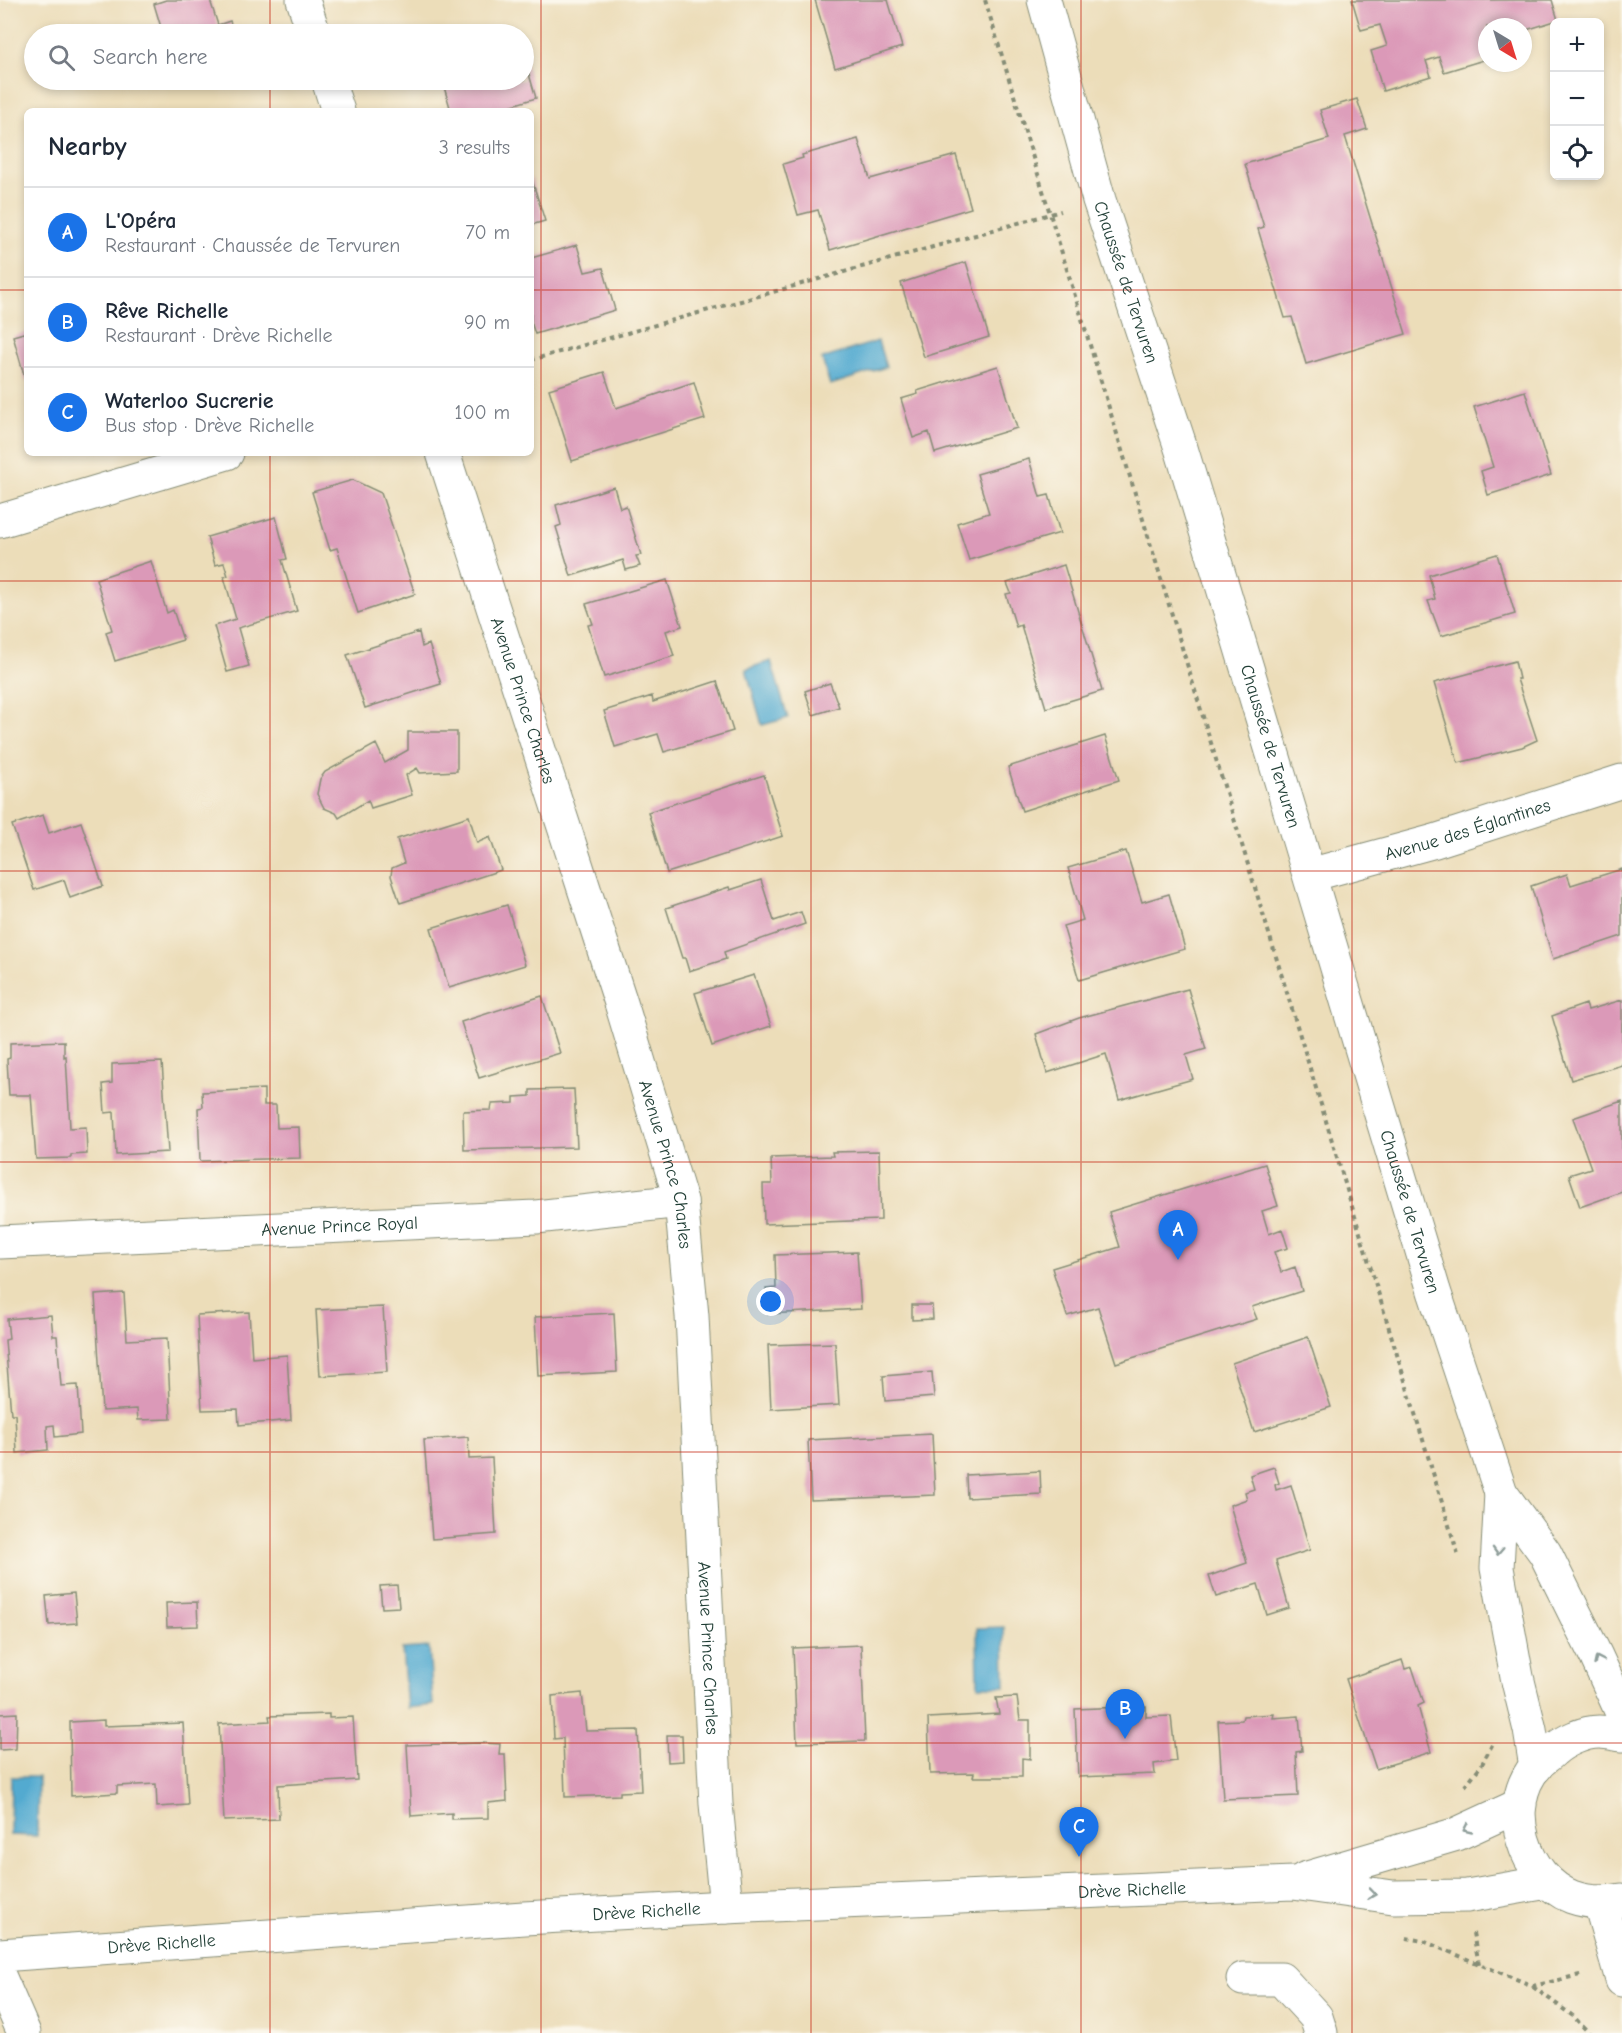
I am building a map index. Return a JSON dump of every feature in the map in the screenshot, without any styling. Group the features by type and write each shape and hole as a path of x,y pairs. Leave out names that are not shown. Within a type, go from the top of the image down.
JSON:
{"main road":[{"path":"303,0 311,24"},
{"name":"Chaussée de Tervuren","path":"1044,0 1099,200 1181,448 1434,1290 1501,1493 1545,1553 1622,1713"},
{"path":"331,90 337,108"},
{"path":"0,521 217,456"},
{"name":"Avenue Prince Charles","path":"444,456 621,1003 681,1201 692,1316 716,1803 726,1907"},
{"name":"Avenue des Églantines","path":"1310,875 1435,841 1622,782"},
{"name":"Avenue Prince Royal","path":"0,1242 536,1216 681,1201"},
{"name":"Chaussée de Tervuren","path":"1501,1493 1497,1568 1536,1767"},
{"path":"1620,1973 1611,1902 1572,1897 1548,1882 1530,1860 1521,1833 1520,1805 1526,1785 1536,1767 1563,1743 1597,1732 1622,1735"},
{"name":"Drève Richelle","path":"1293,1883 1457,1834 1520,1805"},
{"name":"Drève Richelle","path":"0,1955 513,1919 726,1907 1293,1883 1393,1897 1467,1896 1548,1882"},
{"path":"0,1978 24,2033"},
{"path":"1243,1979 1281,1979 1316,2017 1321,2033"}],"path":[{"path":"985,0 1460,1563"},
{"path":"534,359 1099,200"},
{"path":"1458,1790 1464,1787 1482,1764 1494,1741"},
{"path":"1400,1936 1423,1941 1533,1986 1573,2016 1589,2033"},
{"path":"1533,1986 1620,1973"}],"water":[{"path":"878,341 886,367 830,385 822,359"},
{"path":"771,661 788,718 762,725 746,669"},
{"path":"1004,1627 1005,1686 978,1686 977,1628"},
{"path":"429,1647 433,1705 407,1708 402,1649"},
{"path":"11,1777 38,1777 37,1836 10,1835"}],"building":[{"path":"166,0 210,0 218,24 160,24 154,4"},
{"path":"815,0 888,0 902,47 835,68"},
{"path":"1352,0 1552,0 1557,18 1550,18 1550,23 1532,28 1532,18 1478,18 1478,62 1444,72 1439,57 1426,61 1431,76 1383,91 1371,51 1387,46 1380,25 1361,30"},
{"path":"445,90 534,90 536,98 503,108 450,108"},
{"path":"1357,99 1367,129 1345,136 1406,334 1306,364 1292,317 1285,318 1258,229 1264,227 1245,164 1329,139 1320,110"},
{"path":"858,139 870,179 956,155 971,208 830,250 818,210 798,215 783,164 803,158 802,155"},
{"path":"534,186 545,221 534,224"},
{"path":"577,245 585,272 603,268 615,310 535,334 534,257"},
{"path":"966,262 989,337 924,357 901,283"},
{"path":"24,333 24,375 13,336"},
{"path":"998,366 1017,428 935,453 929,432 913,438 901,399 918,394 917,391"},
{"path":"604,372 616,408 694,382 705,419 572,461 549,389"},
{"path":"1525,391 1551,475 1488,495 1481,471 1493,467 1474,407"},
{"path":"1029,459 1040,497 1049,495 1060,533 969,560 957,523 989,513 977,474"},
{"path":"353,480 381,493 415,594 358,613 337,548 330,550 312,492"},
{"path":"614,487 620,508 626,506 641,555 636,556 640,566 626,570 623,560 571,576 556,527 561,525 556,505"},
{"path":"276,517 287,559 282,560 297,611 238,628 249,666 227,672 214,626 236,619 224,577 228,576 224,563 215,565 207,537"},
{"path":"1497,554 1515,614 1441,636 1428,601 1435,599 1429,575"},
{"path":"151,561 167,613 173,610 183,640 115,661 106,632 112,630 96,579"},
{"path":"1064,565 1102,691 1046,708 1021,625 1016,627 1006,594 1011,593 1007,583"},
{"path":"667,580 682,626 666,631 674,656 604,677 588,625 593,624 586,604"},
{"path":"419,632 422,647 429,644 441,684 365,708 347,655"},
{"path":"1515,661 1519,679 1517,679 1537,740 1522,747 1458,763 1434,683"},
{"path":"717,681 733,731 664,752 658,734 615,747 604,711 652,696 653,702"},
{"path":"830,683 839,707 813,715 805,691"},
{"path":"408,732 457,732 457,771 420,773 417,768 406,775 412,795 371,808 368,800 339,818 336,813 324,808 317,794 320,779 325,772 376,744 385,763 408,750"},
{"path":"1105,736 1119,780 1022,811 1008,767"},
{"path":"764,775 783,836 667,873 648,812"},
{"path":"43,815 49,833 81,822 103,886 70,898 64,880 34,890 12,825"},
{"path":"469,816 477,843 490,837 501,870 400,903 391,876 392,868 404,863 397,839"},
{"path":"1126,851 1142,902 1169,894 1185,949 1079,980 1063,926 1083,920 1068,868"},
{"path":"1622,869 1622,936 1553,959 1531,886 1567,874 1571,885"},
{"path":"761,880 774,921 801,912 805,924 724,952 726,959 689,971 685,958 682,958 666,908 729,887 730,890"},
{"path":"507,905 525,965 449,988 431,928"},
{"path":"754,975 771,1026 712,1046 695,993"},
{"path":"1188,989 1206,1049 1186,1055 1193,1079 1119,1100 1106,1054 1047,1073 1036,1034 1079,1018"},
{"path":"542,996 560,1053 479,1078 461,1022"},
{"path":"1622,1000 1622,1065 1571,1080 1552,1016 1586,1004 1588,1010"},
{"path":"64,1041 70,1128 86,1127 87,1154 71,1155 71,1158 36,1159 31,1095 9,1095 7,1059 10,1058 10,1043"},
{"path":"162,1062 168,1152 116,1155 114,1112 105,1113 103,1084 112,1083 112,1064"},
{"path":"264,1089 264,1105 276,1105 277,1128 299,1127 300,1158 200,1161 198,1108 203,1107 202,1092"},
{"path":"574,1089 577,1147 464,1150 463,1111 491,1110 492,1104 514,1103 514,1097 530,1096 530,1090"},
{"path":"1622,1101 1622,1192 1580,1207 1569,1175 1591,1168 1573,1118"},
{"path":"879,1151 881,1220 764,1224 763,1184 772,1184 771,1158 833,1156 832,1152"},
{"path":"1265,1164 1278,1206 1262,1211 1269,1234 1282,1229 1288,1248 1274,1252 1281,1272 1295,1267 1302,1291 1252,1307 1257,1319 1116,1363 1098,1307 1067,1316 1052,1268 1120,1247 1109,1212"},
{"path":"857,1252 861,1309 768,1314 766,1289 776,1288 775,1255"},
{"path":"124,1293 127,1340 167,1338 171,1419 138,1420 137,1409 102,1411 95,1295"},
{"path":"912,1305 932,1305 933,1319 912,1320"},
{"path":"383,1307 387,1372 320,1376 316,1310"},
{"path":"249,1312 252,1358 287,1355 291,1420 239,1425 238,1409 202,1410 197,1315"},
{"path":"614,1313 617,1372 538,1376 535,1317"},
{"path":"51,1315 53,1336 57,1336 61,1386 78,1385 81,1434 55,1437 54,1425 47,1426 48,1450 17,1453 15,1414 11,1414 5,1340 9,1339 7,1319"},
{"path":"1308,1337 1331,1407 1254,1432 1232,1363"},
{"path":"835,1343 839,1405 771,1409 768,1345"},
{"path":"932,1372 934,1397 885,1401 883,1376"},
{"path":"932,1434 935,1495 811,1500 808,1440"},
{"path":"468,1437 469,1459 492,1458 496,1534 432,1539 424,1440"},
{"path":"1274,1467 1279,1483 1275,1485 1276,1490 1291,1485 1310,1550 1276,1561 1289,1608 1267,1615 1258,1584 1216,1597 1209,1576 1247,1563 1230,1505 1247,1499 1245,1492 1254,1489 1250,1475"},
{"path":"1040,1471 1041,1494 967,1498 966,1475"},
{"path":"397,1585 399,1607 382,1608 380,1586"},
{"path":"74,1593 77,1623 49,1625 46,1596"},
{"path":"197,1602 198,1626 167,1627 166,1603"},
{"path":"861,1645 865,1741 797,1743 793,1648"},
{"path":"1402,1660 1405,1669 1412,1667 1424,1703 1418,1706 1431,1752 1376,1769 1346,1679"},
{"path":"582,1693 586,1731 638,1730 641,1791 620,1792 620,1795 565,1797 563,1738 554,1739 552,1696"},
{"path":"1017,1697 1020,1720 1030,1720 1030,1759 1022,1758 1022,1777 973,1777 974,1773 930,1774 928,1718 999,1714 996,1698"},
{"path":"1146,1706 1146,1717 1171,1716 1176,1761 1154,1764 1155,1774 1078,1777 1075,1709"},
{"path":"17,1713 16,1749 0,1750 0,1714"},
{"path":"329,1714 329,1718 353,1717 357,1780 278,1785 279,1819 224,1821 219,1724 270,1721 269,1716"},
{"path":"1274,1714 1273,1718 1299,1716 1302,1751 1296,1752 1298,1796 1223,1799 1218,1721 1242,1720 1243,1716"},
{"path":"104,1720 104,1726 183,1723 188,1805 157,1807 156,1784 117,1786 117,1793 71,1796 70,1722"},
{"path":"667,1735 682,1735 683,1761 668,1762"},
{"path":"500,1744 499,1754 505,1754 507,1801 488,1803 488,1818 452,1819 452,1813 411,1816 407,1745"}],"place":[{"name":"L'Opéra","path":"1178,1260"},
{"name":"Rêve Richelle","path":"1125,1739"},
{"name":"Waterloo Sucrerie","path":"1079,1857"}]}
